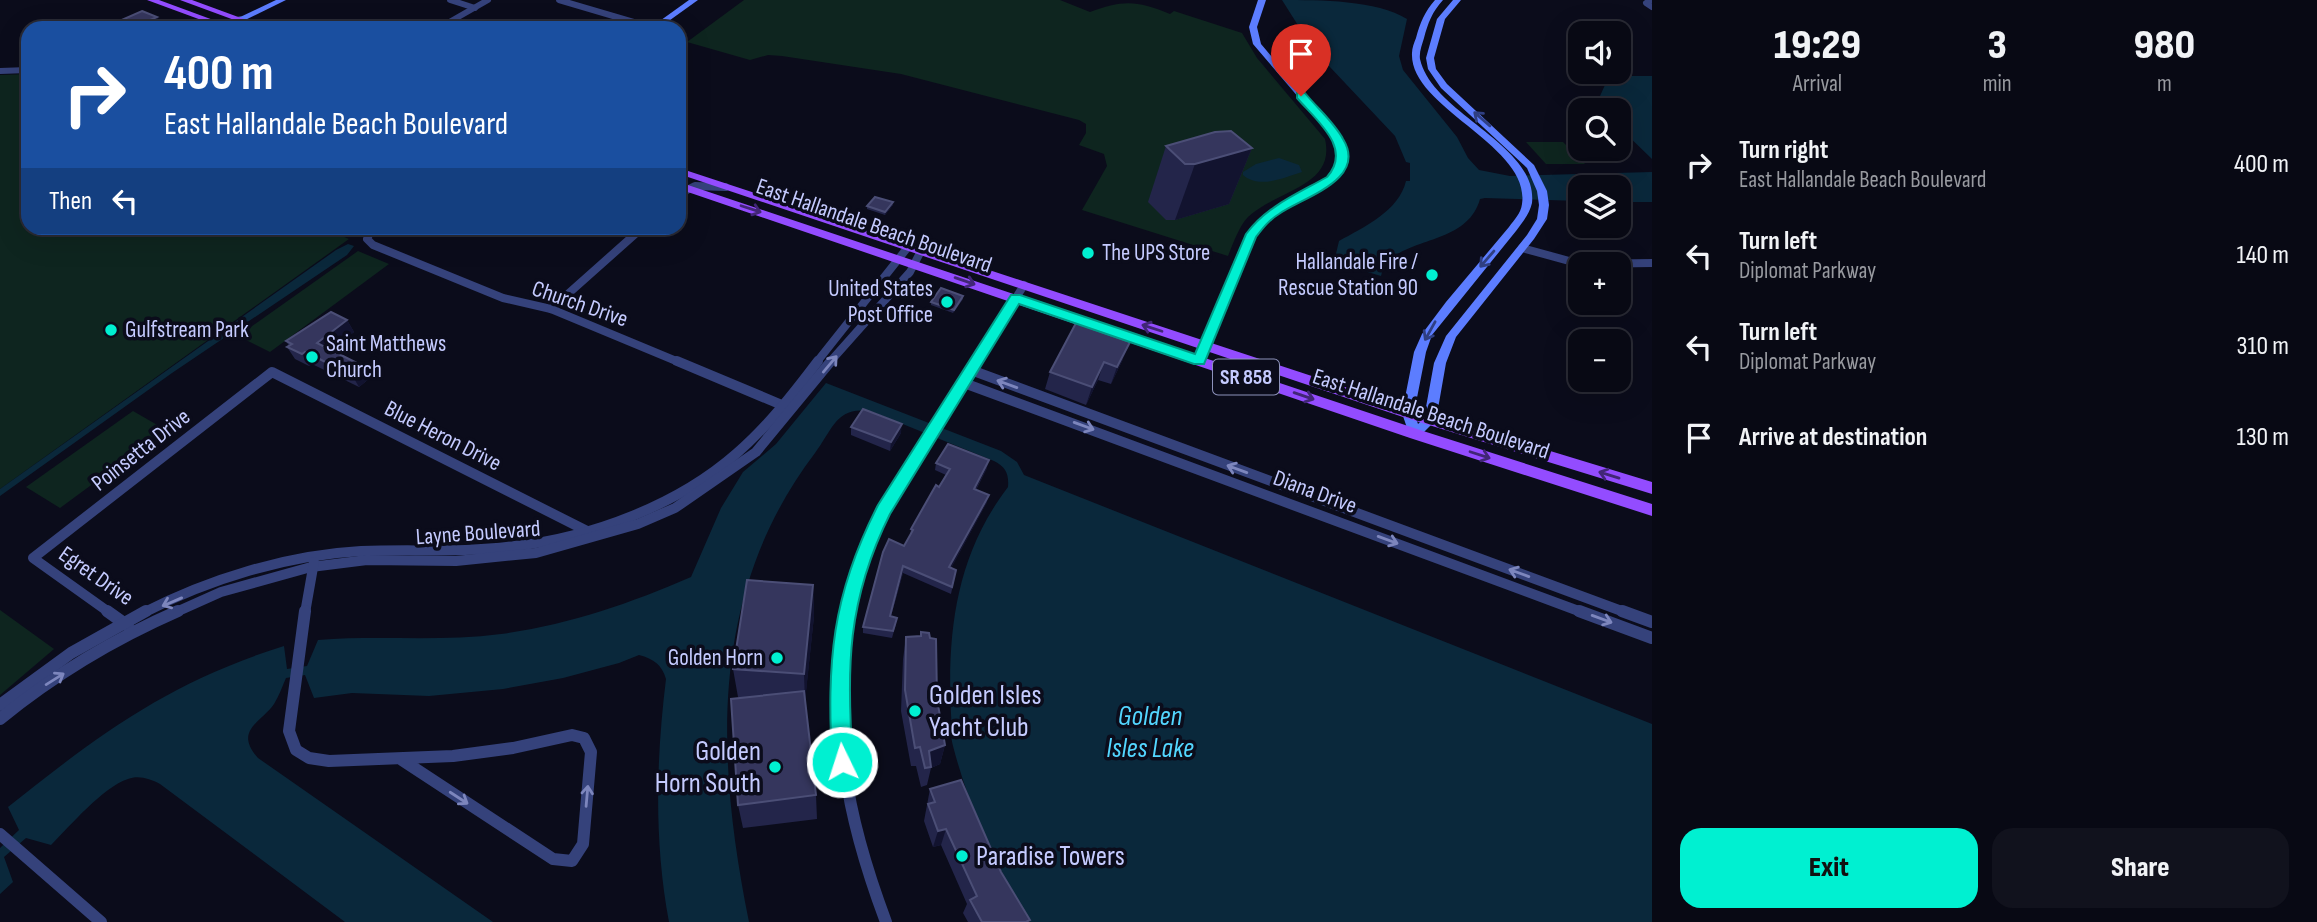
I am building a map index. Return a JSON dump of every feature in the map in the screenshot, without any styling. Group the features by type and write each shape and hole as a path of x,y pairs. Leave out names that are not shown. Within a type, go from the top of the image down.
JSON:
{"main road":[{"path":"151,0 203,21"},
{"path":"184,0 245,21"},
{"name":"East Hallandale Beach Boulevard","path":"686,173 1408,413 1652,488"},
{"path":"686,183 696,177"},
{"name":"East Hallandale Beach Boulevard","path":"686,188 1415,434 1652,510"}],"street":[{"path":"233,21 282,0"},
{"path":"450,0 475,8"},
{"path":"452,21 488,0"},
{"path":"559,0 630,21"},
{"path":"664,21 694,0"},
{"path":"1199,361 1248,240 1256,228 1276,210 1332,180 1342,162 1343,153 1338,139 1257,44 1253,27 1262,0"},
{"path":"1439,0 1429,11 1423,26 1415,55 1418,67 1434,90 1516,167 1527,189 1527,206 1513,229 1433,324 1420,352 1408,413 1415,434 1430,420 1440,363 1451,336 1522,248 1542,219 1544,205 1542,191 1531,167 1444,86 1432,69 1430,58 1437,30 1443,15 1457,0"},
{"path":"1651,0 1646,3 1652,6"},
{"path":"1429,11 1443,15"},
{"path":"1423,26 1437,30"},
{"path":"0,71 21,70"},
{"path":"686,186 727,187"},
{"name":"Church Drive","path":"369,235 367,239 373,245 503,299 551,309 788,407"},
{"path":"551,309 634,235"},
{"name":"Layne Boulevard","path":"0,705 45,671 211,585 318,555 374,550 489,549 552,541 638,524 675,508 731,464 756,452 908,247"},
{"path":"1522,248 1568,260"},
{"name":"Layne Boulevard","path":"788,407 910,272 921,251"},
{"path":"1631,263 1652,262"},
{"path":"886,922 856,833 842,762 838,692 849,599 868,541 1024,285"},
{"name":"Diana Drive","path":"971,370 1652,622"},
{"name":"Blue Heron Drive","path":"272,372 591,534"},
{"name":"Poinsetta Drive","path":"33,558 272,372"},
{"name":"Diana Drive","path":"964,383 1652,638"},
{"name":"Layne Boulevard","path":"0,719 32,693 129,626 221,592 311,567 367,560 456,561 536,553 591,534"},
{"path":"318,555 311,567 289,732 296,750 309,758 329,761 402,760 513,748 572,735 584,737 591,752 583,844 572,860 553,859 402,760"},
{"name":"Egret Drive","path":"33,558 129,626"},
{"path":"1552,601 1553,585"},
{"path":"0,834 101,922"}],"green space":[{"path":"744,0 1060,0 1090,12 1111,5 1130,3 1170,14 1174,11 1242,33 1257,58 1325,139 1326,155 1322,168 1313,178 1248,217 1228,256 1082,210 1107,166 1104,154 1079,145 1086,133 1086,124 1079,120 901,74 782,56 768,55 750,60 687,42"},
{"name":"Gulfstream Park","path":"21,74 21,235 340,235 349,239 0,489 0,75"},
{"path":"1526,142 1563,142 1568,147 1568,161 1582,161 1585,164 1546,164"},
{"path":"358,251 389,264 270,352 238,336"},
{"path":"133,411 166,430 60,508 26,487"},
{"path":"0,610 54,649 0,695"}],"water":[{"path":"1282,0 1330,1 1364,5 1395,13 1407,19 1399,56 1403,70 1457,137 1468,158 1479,170 1510,176 1652,172 1652,202 1631,202 1631,175 1568,175 1568,201 1480,199 1472,215 1460,227 1399,253 1388,263 1381,276 1334,262 1339,241 1379,217 1396,201 1406,181 1410,181 1410,163 1406,162 1395,136 1313,49"},
{"path":"1631,76 1652,76 1652,159 1631,139 1631,98 1599,98 1605,84 1631,84"},
{"path":"1279,158 1299,165 1302,172 1264,182 1243,175 1243,172 1256,164"},
{"path":"348,244 354,246 347,255 172,373 0,496 0,489"},
{"name":"Golden Isles Lake","path":"826,383 1001,451 1017,462 1024,475 1652,724 1652,922 1030,922 995,859 976,815 951,734 951,654 959,595 977,540 990,513 1008,487 1007,475 1004,468 994,461 873,412 861,410 844,415 837,421 780,507 755,563 738,620 730,679 727,739 730,799 749,922 669,922 661,862 658,801 666,679 657,663 639,655 563,678 503,689 429,696 352,693 314,698 305,675 286,678 274,704 252,727 248,740 258,758 493,922 345,922 160,784 140,778 128,779 108,790 51,845 26,838 4,857 13,882 0,894 0,848 19,830 8,807 106,733 171,693 205,676 284,646 287,669 307,666 318,640 455,638 526,630 597,612 691,577 721,508 743,472 776,444"}],"building":[{"path":"142,11 157,17 148,21 124,19"},
{"path":"1231,131 1252,148 1195,164 1185,164 1166,146 1215,132"},
{"path":"875,197 893,202 885,212 867,206"},
{"name":"United States Post Office","path":"941,288 963,296 954,310 931,302"},
{"path":"331,312 347,320 317,343 363,366 352,375 305,352 302,354 287,347 292,344 286,341"},
{"path":"1076,323 1130,342 1117,367 1104,362 1092,387 1050,372"},
{"path":"863,409 902,424 891,442 851,427"},
{"path":"948,444 989,460 974,489 989,495 949,567 956,570 952,587 903,566 890,616 897,618 893,631 863,627 889,539 904,546 936,485 939,487 950,469 936,463"},
{"path":"747,580 813,585 804,674 733,669"},
{"name":"Golden Isles Yacht Club","path":"921,632 929,633 930,638 936,639 937,699 945,745 929,751 931,767 925,768 920,747 915,748 905,690 906,637 921,636"},
{"name":"Golden Horn South","path":"804,691 816,795 738,805 731,699"},
{"path":"961,780 1001,872 1030,920 1026,922 982,922 970,900 977,896 946,829 938,831 928,804 935,802 930,789"}],"place":[{"name":"The UPS Store","path":"1088,253"},
{"name":"Hallandale Fire / Rescue Station 90","path":"1432,275"},
{"name":"United States Post Office","path":"947,302"},
{"name":"Gulfstream Park","path":"111,330"},
{"name":"Saint Matthews Church","path":"312,357"},
{"name":"Golden Horn","path":"777,658"},
{"name":"Golden Isles Yacht Club","path":"915,711"},
{"name":"Golden Horn South","path":"775,767"},
{"name":"Paradise Towers","path":"962,856"}],"route":[{"path":"842,762 838,692 843,628 849,599 868,541 884,510 1015,298 1199,361 1250,236 1263,220 1276,210 1332,180 1339,171 1343,153 1338,139 1301,96"}]}
